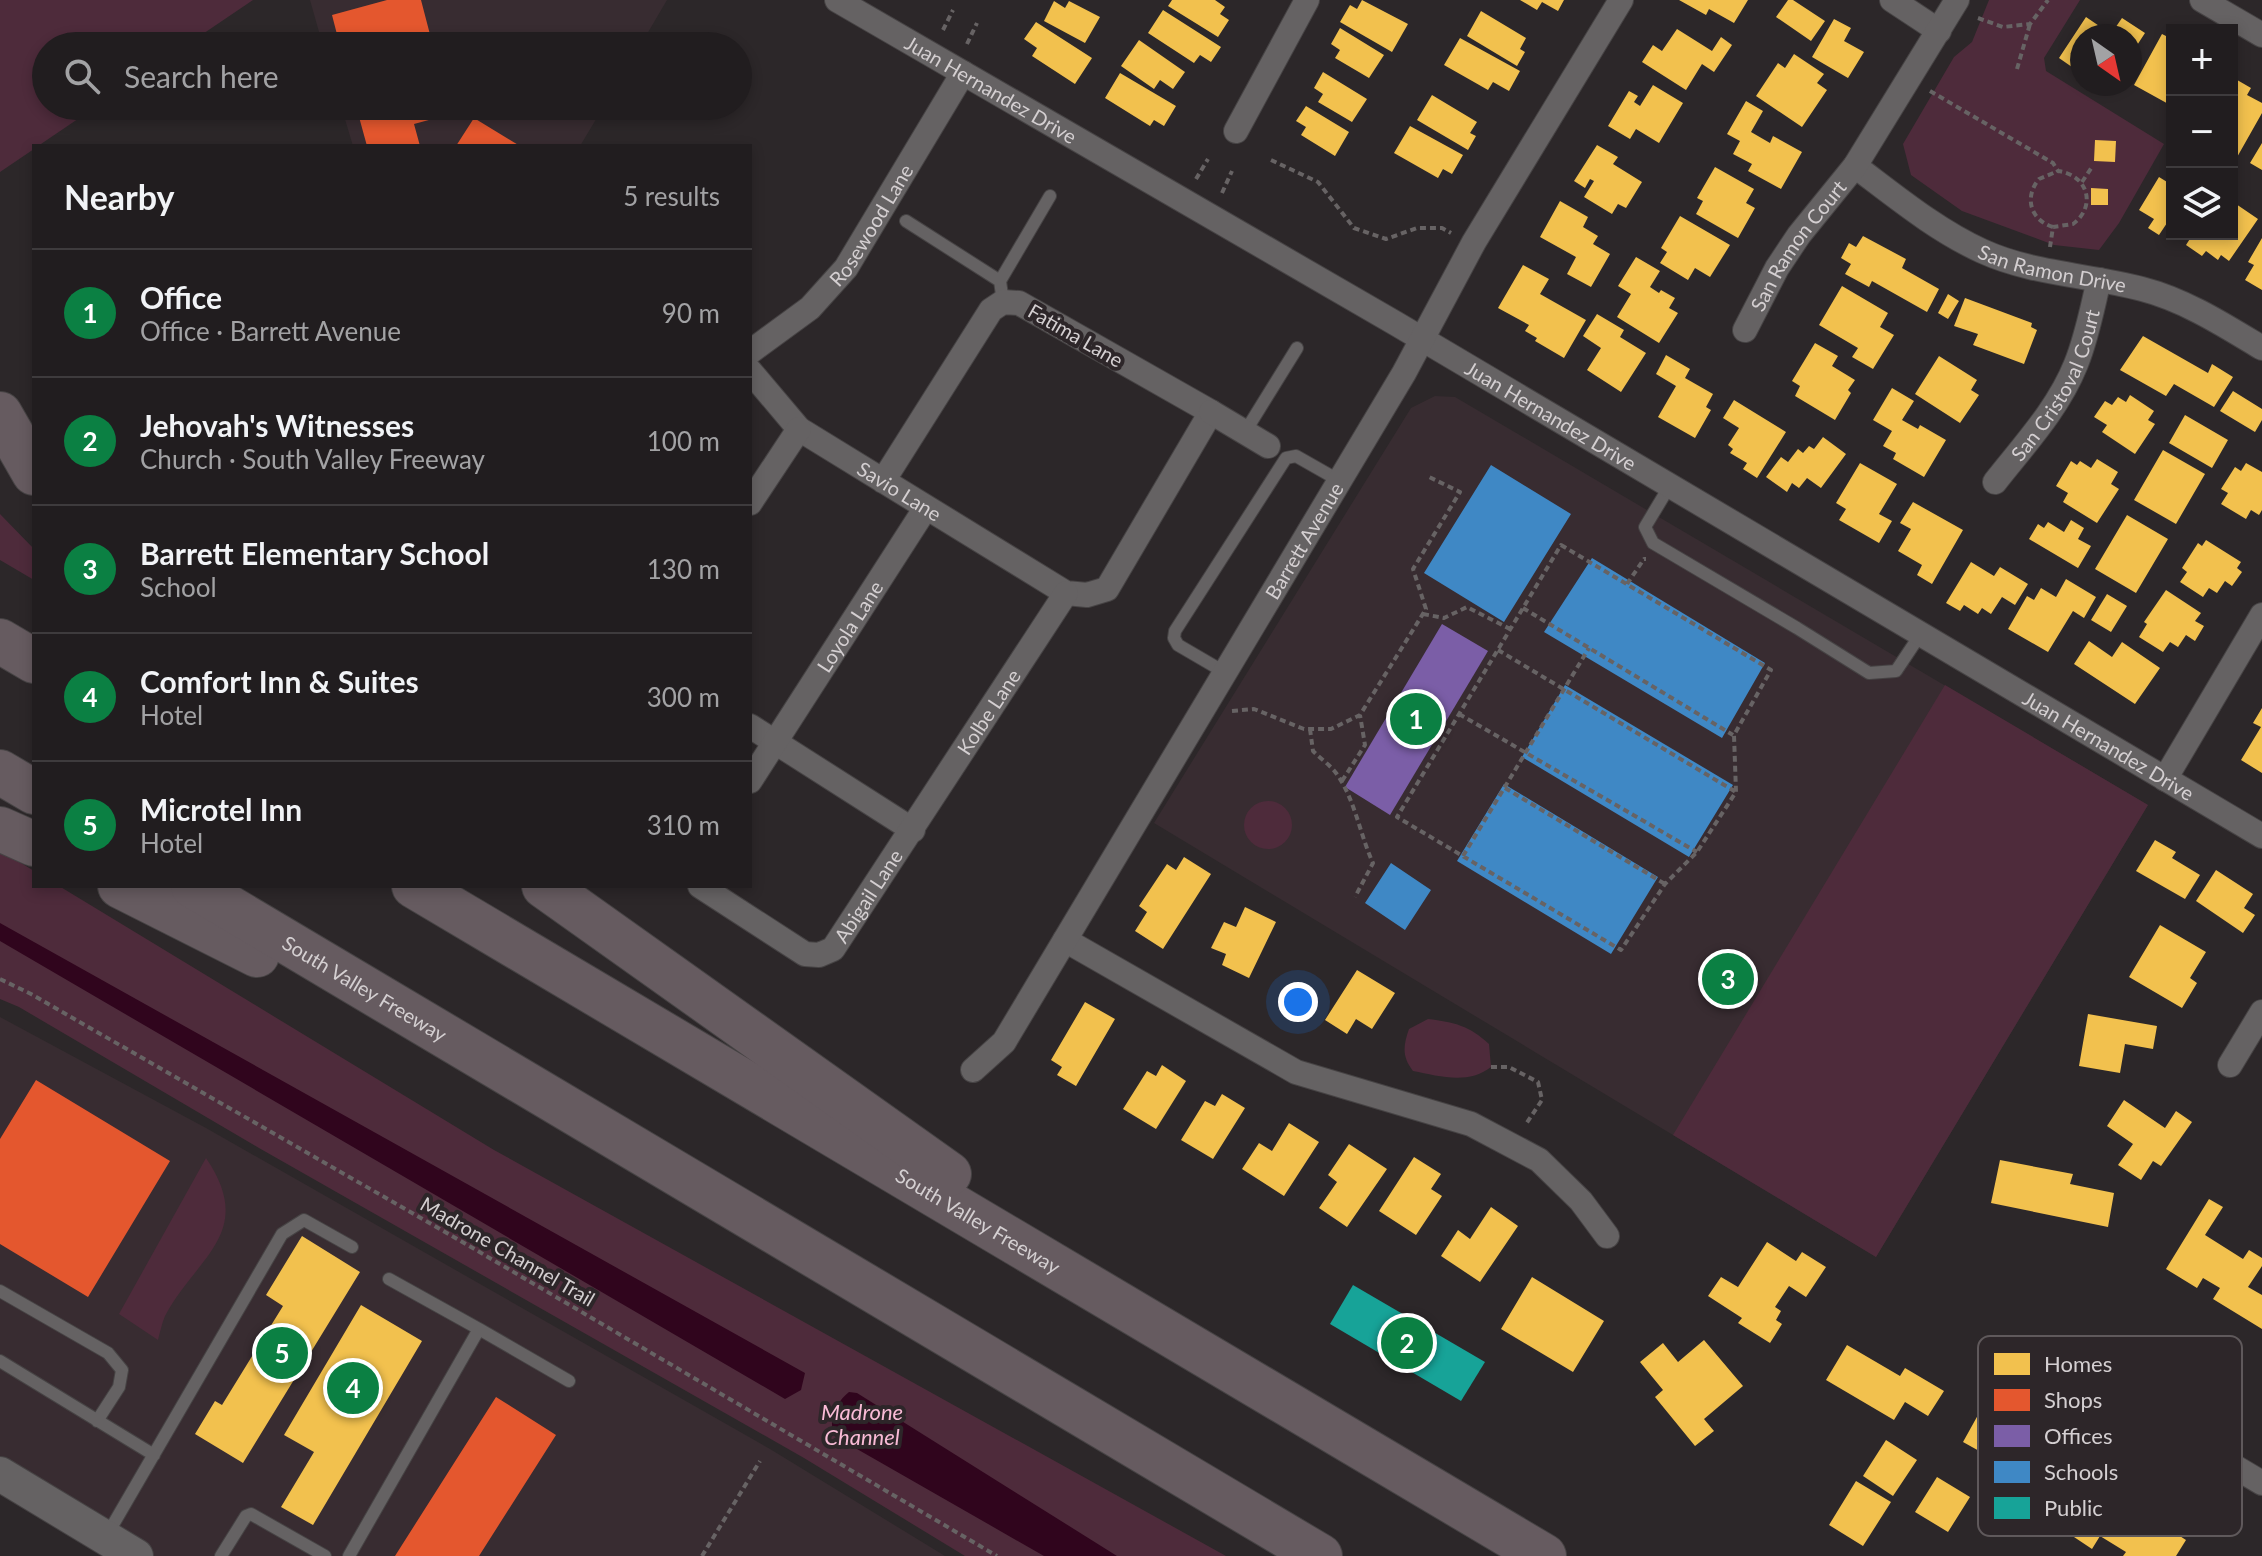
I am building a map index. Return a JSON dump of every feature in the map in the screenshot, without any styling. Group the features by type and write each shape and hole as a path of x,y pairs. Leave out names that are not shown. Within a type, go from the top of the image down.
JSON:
{"highway":[{"path":"0,414 32,470"},
{"path":"0,641 32,660"},
{"path":"0,772 32,791"},
{"path":"0,829 32,843"},
{"path":"124,888 588,1120"},
{"name":"South Valley Freeway","path":"196,888 1320,1556"},
{"name":"South Valley Freeway","path":"417,888 1544,1556"},
{"path":"547,888 943,1169 1036,1254"}],"street":[{"name":"Juan Hernandez Drive","path":"837,0 1423,340 2262,836"},
{"path":"1236,131 1307,0"},
{"name":"Barrett Avenue","path":"973,1070 1004,1042 1340,481 1423,340 1474,242 1621,0"},
{"path":"1892,0 1939,31"},
{"name":"San Ramon Court","path":"1745,330 1777,268 1799,235 1855,166 1957,0"},
{"path":"2202,0 2262,35"},
{"name":"Rosewood Lane","path":"752,351 810,308 846,268 963,73"},
{"name":"San Ramon Drive","path":"1855,166 1946,232 1983,252 2034,267 2143,289 2173,299 2262,348"},
{"name":"San Cristoval Court","path":"1995,482 2061,395 2086,335 2099,280"},
{"name":"Fatima Lane","path":"883,481 1001,291 1268,446"},
{"name":"Savio Lane","path":"752,373 799,429 1066,593"},
{"path":"1066,593 1087,595 1107,589 1211,412"},
{"path":"752,500 799,429"},
{"name":"Loyola Lane","path":"752,778 925,509"},
{"name":"Kolbe Lane","path":"913,830 1066,593"},
{"path":"2165,779 2262,615"},
{"path":"752,727 913,830"},
{"name":"Abigail Lane","path":"703,888 805,954 819,955 833,949 913,830"},
{"path":"1065,940 1296,1072 1471,1124 1539,1160 1581,1201 1607,1236"},
{"path":"2230,1065 2262,1012"},
{"path":"2242,1471 2262,1483"},
{"path":"0,1474 136,1556"}],"lane":[{"path":"906,221 1001,291 1050,196"},
{"path":"1245,432 1297,348"},
{"path":"1226,673 1178,645 1174,638 1175,631 1286,458 1296,456 1340,481"},
{"path":"1669,487 1645,527 1653,543 1869,673 1896,671 1920,635"},
{"path":"106,1538 282,1234 304,1220 352,1247"},
{"path":"389,1279 569,1381"},
{"path":"0,1291 108,1353 122,1370 119,1387 97,1421"},
{"path":"349,1556 479,1329"},
{"path":"0,1361 154,1455"},
{"path":"221,1556 246,1516 251,1514 325,1556"}],"path":[{"path":"2017,69 2030,24 2048,0"},
{"path":"943,30 953,10"},
{"path":"1978,18 2003,27 2030,24"},
{"path":"967,44 977,23"},
{"path":"1930,91 2053,163 2058,171"},
{"path":"1196,179 1208,159"},
{"path":"1271,160 1318,182 1354,228 1386,239 1417,228 1442,228 1451,233"},
{"path":"2082,182 2092,167"},
{"path":"1222,193 1232,171"},
{"path":"2058,171 2072,174 2089,193 2085,210 2068,227 2053,227 2036,217 2030,196 2039,179 2058,171"},
{"path":"2050,247 2053,227"},
{"path":"1232,711 1254,709 1304,729 1331,729 1360,715 1426,609 1413,569 1460,492 1427,476"},
{"path":"1561,545 1771,670 1734,735 1736,792 1697,852 1665,884 1621,950 1397,817 1523,608 1561,545"},
{"path":"1423,614 1444,618 1467,607 1510,629"},
{"path":"1523,608 1734,735"},
{"path":"1463,856 1589,648"},
{"path":"1498,650 1736,792"},
{"path":"1459,714 1697,852"},
{"path":"1341,782 1365,745 1360,715"},
{"path":"1310,729 1313,751 1341,782 1373,863 1355,897"},
{"path":"1505,788 1665,884"},
{"name":"Madrone Channel Trail","path":"0,979 459,1240 997,1556"},
{"path":"1491,1067 1509,1067 1538,1082 1542,1100 1526,1124"},
{"path":"702,1556 760,1461"}],"shaded area":[{"path":"0,0 253,0 206,32 32,32 32,120 76,120 41,144 32,144 32,150 0,172"},
{"path":"310,0 667,0 648,32 319,32"},
{"path":"1989,0 2080,0 2044,58 2046,71 2070,86 2070,96 2086,96 2164,144 2119,223 2099,250 2054,245 1962,211 1911,175 1903,144 1954,57 1972,42"},
{"path":"345,120 596,120 581,144 352,144"},
{"path":"1435,396 1455,397 2148,805 1876,1257 1154,823 1411,408"},
{"path":"0,514 32,547 32,579 0,560"},
{"path":"1945,685 2148,805 1876,1257 1673,1135"},
{"path":"1268,801 1285,808 1292,825 1285,842 1268,849 1251,842 1244,825 1251,808"},
{"path":"0,850 32,870 32,888 62,888 494,1150 1226,1556 965,1556 804,1458 259,1148 19,1007 0,999"},
{"path":"0,1017 206,1128 770,1449 945,1556 152,1556 0,1468"},
{"path":"1428,1019 1461,1026 1482,1038 1489,1044 1491,1067 1482,1073 1463,1077 1413,1071 1405,1056 1407,1035 1409,1029"},
{"path":"206,1158 220,1184 225,1206 224,1225 205,1260 165,1316 158,1340 119,1314"}],"water":[{"name":"Madrone Channel","path":"0,923 805,1373 801,1390 785,1399 0,941"},
{"name":"Madrone Channel","path":"849,1392 857,1393 1117,1556 1044,1556 836,1437 832,1419 840,1401"}],"building: Homes":[{"path":"1172,0 1215,0 1225,7 1220,14 1229,20 1218,37 1168,6"},
{"path":"1362,0 1408,24 1392,52 1340,22 1350,5 1357,9"},
{"path":"1520,0 1564,0 1558,11 1542,2 1537,10"},
{"path":"1679,0 1748,0 1734,23 1709,9 1706,15"},
{"path":"1788,0 1793,0 1825,21 1811,41 1776,17"},
{"path":"1054,1 1065,8 1069,1 1100,17 1085,43 1044,21"},
{"path":"1163,10 1221,47 1211,62 1200,55 1194,63 1148,33"},
{"path":"1481,11 1526,38 1520,49 1525,52 1517,66 1467,36"},
{"path":"2086,17 2096,24 2081,24"},
{"path":"1834,19 1851,28 1844,41 1864,52 1848,78 1812,57"},
{"path":"1036,22 1092,58 1075,84 1032,56 1037,48 1024,39"},
{"path":"1340,28 1384,55 1369,78 1335,58 1340,50 1331,44"},
{"path":"1677,29 1712,51 1721,37 1732,45 1714,72 1702,64 1686,90 1642,62 1653,45 1662,51"},
{"path":"2162,34 2166,36 2166,103 2142,89 2142,70"},
{"path":"1460,38 1520,71 1509,91 1493,82 1488,90 1444,65"},
{"path":"1139,40 1185,72 1173,89 1160,80 1154,89 1121,66"},
{"path":"2070,41 2070,66 2059,58"},
{"path":"1794,54 1824,74 1817,83 1827,90 1802,127 1756,96 1778,63 1785,68"},
{"path":"1323,72 1367,99 1352,122 1318,102 1323,94 1314,88"},
{"path":"1120,73 1176,106 1164,126 1154,120 1150,126 1105,98"},
{"path":"2238,80 2251,88 2247,95 2262,103 2262,113 2238,155"},
{"path":"1653,85 1683,103 1659,143 1636,129 1630,139 1608,126 1629,91 1638,96 1634,102 1640,106"},
{"path":"1432,95 1477,122 1470,133 1476,136 1468,150 1417,120"},
{"path":"1746,101 1763,111 1751,132 1770,143 1773,136 1802,152 1781,189 1748,171 1752,164 1733,154 1740,141 1727,134"},
{"path":"1306,106 1349,132 1335,156 1301,135 1306,127 1296,121"},
{"path":"1410,126 1463,155 1452,174 1443,169 1438,178 1394,153"},
{"path":"2095,140 2116,141 2115,162 2094,161"},
{"path":"2262,143 2262,170 2250,163"},
{"path":"1597,145 1618,157 1613,164 1642,182 1626,208 1618,204 1612,214 1584,197 1594,181 1590,179 1585,188 1574,181"},
{"path":"1715,167 1754,189 1746,203 1755,208 1738,238 1696,214 1703,201 1697,198"},
{"path":"2159,177 2166,181 2166,224 2159,235 2148,228 2154,219 2139,210"},
{"path":"2091,188 2108,189 2108,205 2091,205"},
{"path":"1560,201 1588,217 1583,227 1598,236 1593,244 1610,254 1591,287 1567,274 1576,257 1540,237"},
{"path":"2238,205 2258,219 2229,261 2221,255 2218,260 2206,251 2202,256 2186,245 2189,240 2238,240"},
{"path":"1680,216 1730,245 1710,277 1695,268 1688,280 1660,263 1667,252 1661,248"},
{"path":"1863,236 1906,259 1902,268 1939,289 1927,312 1872,281 1869,287 1845,274 1851,264 1841,258 1849,243 1856,247"},
{"path":"2262,238 2262,290 2245,280 2254,265 2248,262"},
{"path":"1636,257 1660,271 1650,287 1675,298 1669,308 1678,313 1659,343 1617,317 1631,294 1618,286"},
{"path":"1523,265 1549,279 1540,294 1586,320 1564,358 1535,341 1537,338 1525,331 1529,325 1498,308"},
{"path":"1842,286 1888,313 1880,327 1894,335 1873,369 1852,357 1858,348 1819,325"},
{"path":"1948,294 1959,301 1948,319 1938,313"},
{"path":"1965,298 2032,323 2031,327 2037,330 2024,364 1973,345 1978,334 1954,326"},
{"path":"1597,314 1624,330 1620,337 1646,353 1621,392 1587,370 1601,348 1583,336"},
{"path":"2143,336 2208,373 2212,364 2233,377 2214,407 2174,384 2166,396 2120,370"},
{"path":"1815,343 1838,356 1832,366 1855,380 1835,420 1795,396 1800,386 1792,381"},
{"path":"1666,355 1690,369 1685,378 1713,394 1706,407 1711,410 1695,438 1658,417 1676,386 1656,374"},
{"path":"1939,356 1977,380 1971,390 1979,395 1960,423 1915,394"},
{"path":"1892,388 1914,401 1902,420 1918,429 1920,425 1946,440 1924,477 1893,459 1896,453 1883,446 1892,431 1873,420"},
{"path":"2233,391 2262,409 2262,420 2255,432 2220,411"},
{"path":"2130,395 2154,411 2148,420 2155,424 2135,454 2102,432 2107,425 2094,417 2105,401 2112,405 2118,397 2126,402"},
{"path":"1734,400 1786,432 1757,478 1743,469 1747,463 1730,453 1733,449 1728,445 1739,428 1723,418"},
{"path":"2185,415 2228,440 2212,468 2169,443"},
{"path":"1823,437 1846,454 1821,488 1807,478 1799,488 1792,483 1787,492 1766,477 1781,457 1788,462 1798,449 1803,453 1809,446 1814,449"},
{"path":"2163,450 2205,474 2176,524 2134,500"},
{"path":"2097,459 2118,472 2111,484 2119,489 2097,523 2063,502 2068,493 2056,486 2071,461 2077,465 2080,461 2091,468"},
{"path":"1860,463 1897,484 1879,514 1892,521 1879,543 1839,520 1846,509 1836,503"},
{"path":"2246,463 2262,472 2262,510 2259,515 2251,510 2246,519 2221,504 2228,493 2221,489 2235,467 2241,471"},
{"path":"1913,502 1963,530 1932,584 1917,575 1922,565 1898,551 1911,529 1900,523"},
{"path":"2127,515 2168,539 2136,593 2095,569"},
{"path":"2071,520 2084,528 2078,539 2091,546 2078,568 2029,539 2038,524 2044,528 2048,522 2064,532"},
{"path":"2206,540 2241,562 2237,568 2242,572 2232,586 2225,581 2217,593 2209,588 2203,597 2180,582 2187,572 2182,568 2198,543 2202,546"},
{"path":"1971,562 1994,576 2000,567 2028,584 2015,605 2002,597 1991,614 1982,608 1978,614 1964,605 1960,611 1946,603"},
{"path":"2066,579 2096,597 2084,618 2073,611 2048,652 2008,629 2027,596 2034,600 2041,588 2056,597"},
{"path":"2166,590 2201,613 2195,621 2204,626 2195,641 2186,635 2178,647 2170,642 2163,652 2139,637 2147,624 2144,622"},
{"path":"2107,594 2127,606 2111,632 2091,620"},
{"path":"2089,641 2112,657 2122,642 2160,668 2135,704 2074,664"},
{"path":"2262,708 2262,773 2241,760 2261,727 2253,723"},
{"path":"2155,840 2176,852 2172,858 2200,875 2185,899 2136,871"},
{"path":"1184,857 1211,874 1163,949 1135,931 1147,912 1139,906 1167,864 1176,870"},
{"path":"2216,870 2253,894 2244,908 2255,915 2243,933 2196,901"},
{"path":"1245,907 1276,922 1249,978 1222,965 1226,954 1211,948 1224,922 1236,927"},
{"path":"2160,925 2206,952 2190,978 2197,983 2182,1008 2129,977"},
{"path":"1357,970 1395,993 1372,1029 1356,1019 1347,1034 1325,1020"},
{"path":"1085,1002 1115,1019 1076,1086 1057,1075 1062,1067 1051,1060"},
{"path":"2088,1014 2157,1026 2153,1049 2125,1044 2120,1073 2079,1066"},
{"path":"1162,1065 1186,1081 1156,1129 1123,1109 1147,1071 1156,1076"},
{"path":"1222,1094 1245,1108 1213,1159 1181,1140 1205,1101 1215,1106"},
{"path":"2124,1100 2165,1128 2176,1111 2192,1122 2161,1166 2153,1161 2141,1180 2118,1165 2133,1144 2107,1126"},
{"path":"1289,1123 1319,1142 1284,1196 1242,1169 1259,1143 1272,1151"},
{"path":"1349,1144 1387,1169 1347,1227 1319,1208 1337,1182 1328,1175"},
{"path":"1414,1157 1441,1174 1431,1189 1442,1196 1416,1235 1379,1211"},
{"path":"2000,1160 2073,1174 2070,1184 2114,1193 2108,1227 1991,1203"},
{"path":"2209,1199 2223,1207 2205,1235 2243,1259 2249,1250 2262,1258 2262,1266 2248,1287 2262,1295 2262,1329 2213,1299 2220,1288 2203,1278 2197,1288 2166,1269"},
{"path":"1491,1207 1518,1226 1480,1282 1441,1256 1458,1230 1470,1239"},
{"path":"302,1236 360,1272 243,1463 195,1434 215,1401 222,1405 283,1306 266,1295"},
{"path":"1767,1242 1796,1261 1802,1252 1826,1267 1806,1297 1789,1286 1775,1307 1781,1311 1776,1320 1782,1324 1770,1343 1738,1323 1742,1318 1708,1296 1721,1277 1738,1287"},
{"path":"1532,1277 1604,1321 1573,1372 1501,1329"},
{"path":"361,1305 422,1341 313,1525 281,1507 314,1452 284,1435"},
{"path":"1704,1340 1743,1386 1704,1419 1714,1431 1695,1446 1655,1397 1663,1390 1640,1362 1663,1343 1678,1362"},
{"path":"1847,1345 1900,1376 1905,1368 1944,1391 1928,1416 1905,1402 1894,1420 1826,1380"},
{"path":"1978,1415 1978,1450 1963,1442"},
{"path":"1886,1440 1917,1460 1893,1496 1863,1476"},
{"path":"1937,1477 1970,1497 1948,1532 1915,1512"},
{"path":"1856,1481 1891,1502 1863,1546 1829,1525"},
{"path":"2072,1536 2100,1536 2092,1549"},
{"path":"2100,1536 2180,1536 2186,1540 2176,1556 2123,1556 2126,1552"}],"building: Shops":[{"path":"387,0 421,0 429,32 336,32 332,15"},
{"path":"360,120 429,120 414,124 419,144 366,144"},
{"path":"473,120 477,120 517,144 457,144"},
{"path":"36,1080 170,1161 88,1297 0,1244 0,1139"},
{"path":"496,1397 556,1435 479,1556 395,1556"}],"building: Offices":[{"path":"1442,624 1488,651 1390,815 1345,787"}],"building: Schools":[{"path":"1491,465 1571,514 1504,622 1424,573"},
{"path":"1592,558 1765,663 1722,738 1544,632"},
{"path":"1565,685 1733,785 1689,857 1522,757"},
{"path":"1504,784 1658,877 1611,954 1457,861"},
{"path":"1391,863 1431,890 1405,930 1365,903"}],"building: Public":[{"path":"1353,1285 1485,1362 1461,1401 1330,1324"}],"place":[{"name":"Office","path":"1416,719"},
{"name":"Barrett Elementary School","path":"1728,979"},
{"name":"Jehovah's Witnesses","path":"1407,1343"},
{"name":"Microtel Inn","path":"282,1353"},
{"name":"Comfort Inn & Suites","path":"353,1388"}]}
